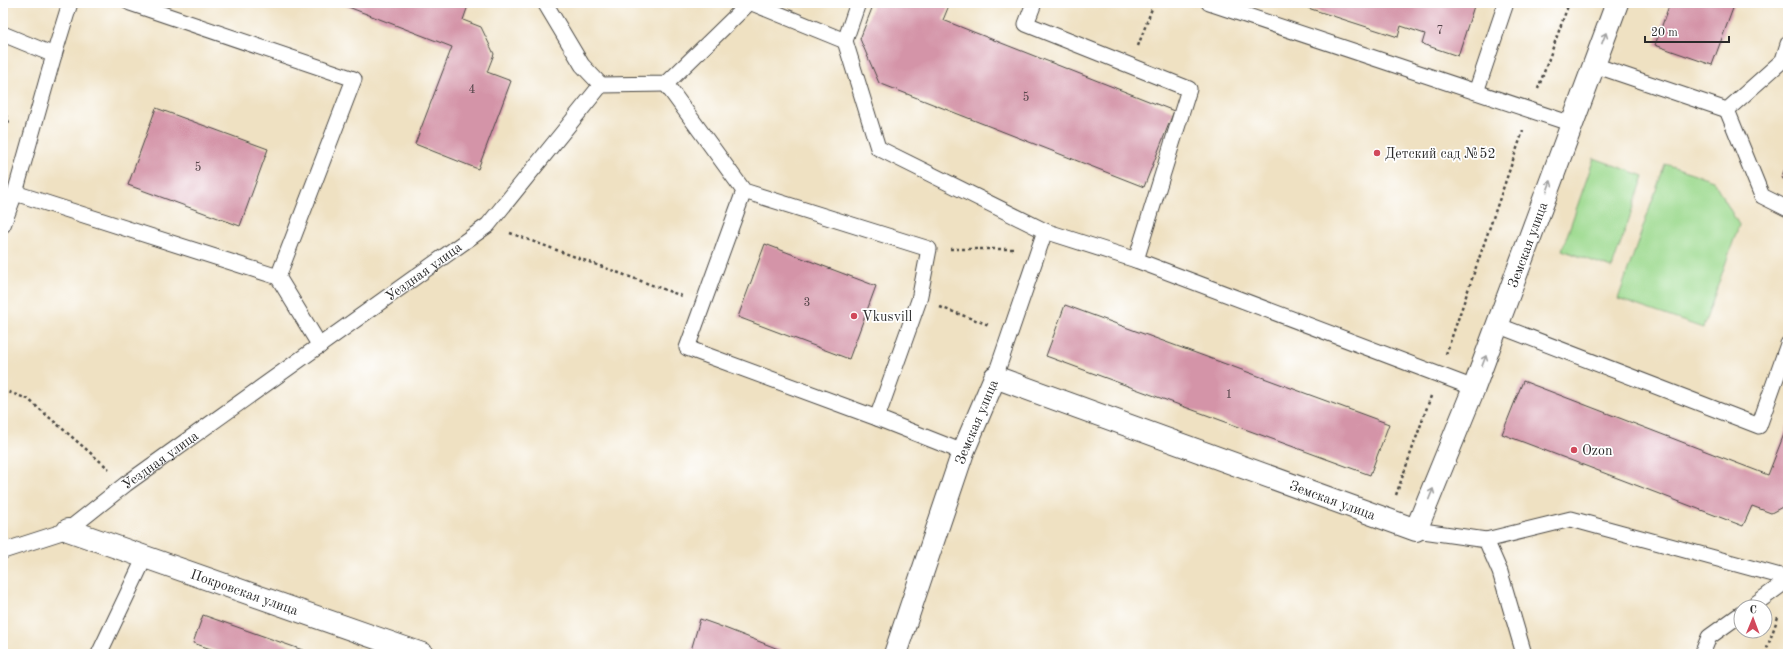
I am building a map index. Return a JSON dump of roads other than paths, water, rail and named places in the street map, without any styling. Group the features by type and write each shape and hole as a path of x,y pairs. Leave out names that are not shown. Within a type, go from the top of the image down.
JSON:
{"street":[{"name":"Земская улица","path":"895,654 964,452 995,377 1386,521 1416,530 1474,388 1617,3"},
{"name":"Покровская улица","path":"68,530 422,654"}],"lane":[{"path":"3,225 15,193 70,3"},
{"path":"130,3 354,79 278,277"},
{"path":"545,3 582,65 601,85 666,84 750,3 845,41"},
{"path":"858,3 845,41 878,148 1046,230 1136,260 1474,388"},
{"path":"1034,3 1026,24 1189,89 1136,260"},
{"path":"1209,3 1572,124"},
{"path":"1476,92 1506,3"},
{"path":"3,34 54,55"},
{"path":"1727,110 1785,61 1788,44"},
{"path":"1594,65 1727,110 1762,196 1788,209"},
{"path":"666,84 744,191 929,249 919,300 877,418"},
{"name":"Уездная улица","path":"68,530 126,484 488,224 601,85"},
{"path":"744,191 687,348 877,418 964,452"},
{"path":"15,193 278,277 320,346"},
{"path":"995,377 1046,230"},
{"path":"1497,325 1759,426 1788,344"},
{"path":"1416,530 1486,540 1571,519 1788,579"},
{"path":"3,551 68,530"},
{"path":"1486,540 1500,572 1524,654"},
{"path":"99,654 145,557"},
{"path":"1762,599 1788,579"},
{"path":"1702,654 1709,637 1733,620"}],"place":[{"name":"Детский сад №52","path":"1377,153"},
{"name":"Vkusvill","path":"854,316"},
{"name":"Ozon","path":"1574,450"}]}
